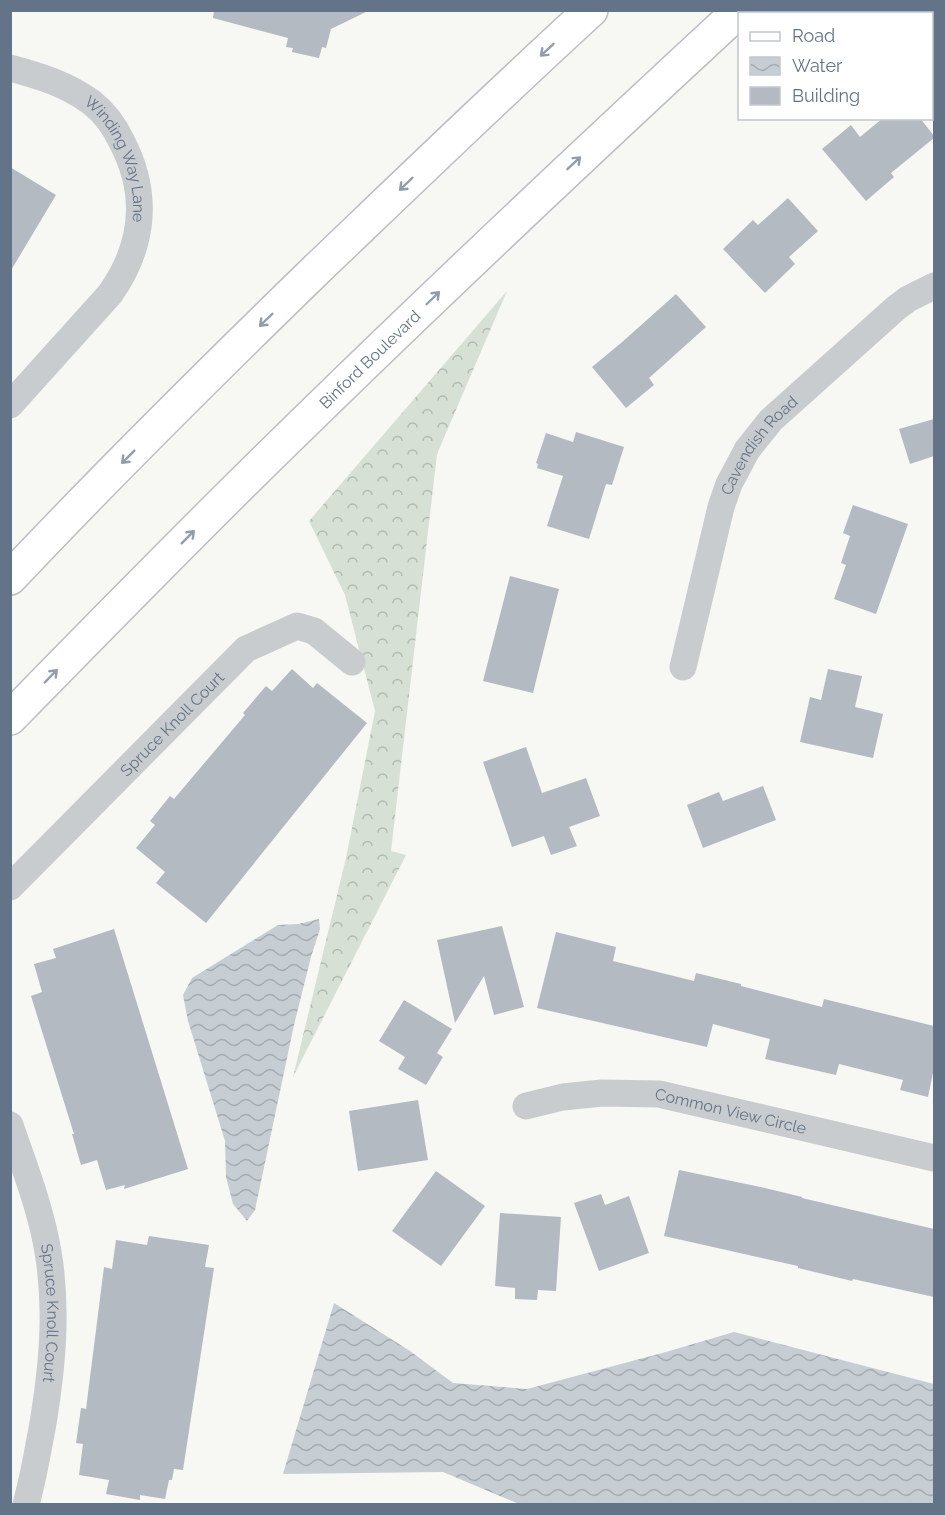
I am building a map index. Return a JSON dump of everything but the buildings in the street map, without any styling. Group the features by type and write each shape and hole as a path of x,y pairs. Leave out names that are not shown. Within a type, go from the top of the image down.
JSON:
{"main road":[{"path":"10,578 251,333 591,10"},
{"name":"Binford Boulevard","path":"10,718 227,498 379,350 740,10"}],"street":[{"name":"Winding Way Lane","path":"10,68 43,76 69,88 102,112 119,136 133,168 138,189 140,216 130,258 110,294 10,405"},
{"name":"Cavendish Road","path":"683,667 721,507 747,450 771,420 891,312 908,299 934,286"},
{"name":"Spruce Knoll Court","path":"10,887 246,649 297,626 314,631 352,662"},
{"name":"Common View Circle","path":"526,1106 554,1099 602,1093 659,1094 934,1158"},
{"name":"Spruce Knoll Court","path":"10,1125 42,1223 52,1280 54,1327 47,1400 33,1482 26,1504"}],"green space":[{"path":"507,291 437,454 391,851 406,855 293,1077 346,858 375,711 345,595 309,521"}],"water":[{"path":"319,919 320,929 294,1025 255,1210 247,1221 233,1204 226,1177 225,1141 188,1021 183,995 192,978 278,925 298,924"},
{"path":"334,1303 410,1351 453,1383 527,1389 734,1332 934,1384 934,1504 519,1504 443,1472 283,1474"}]}
